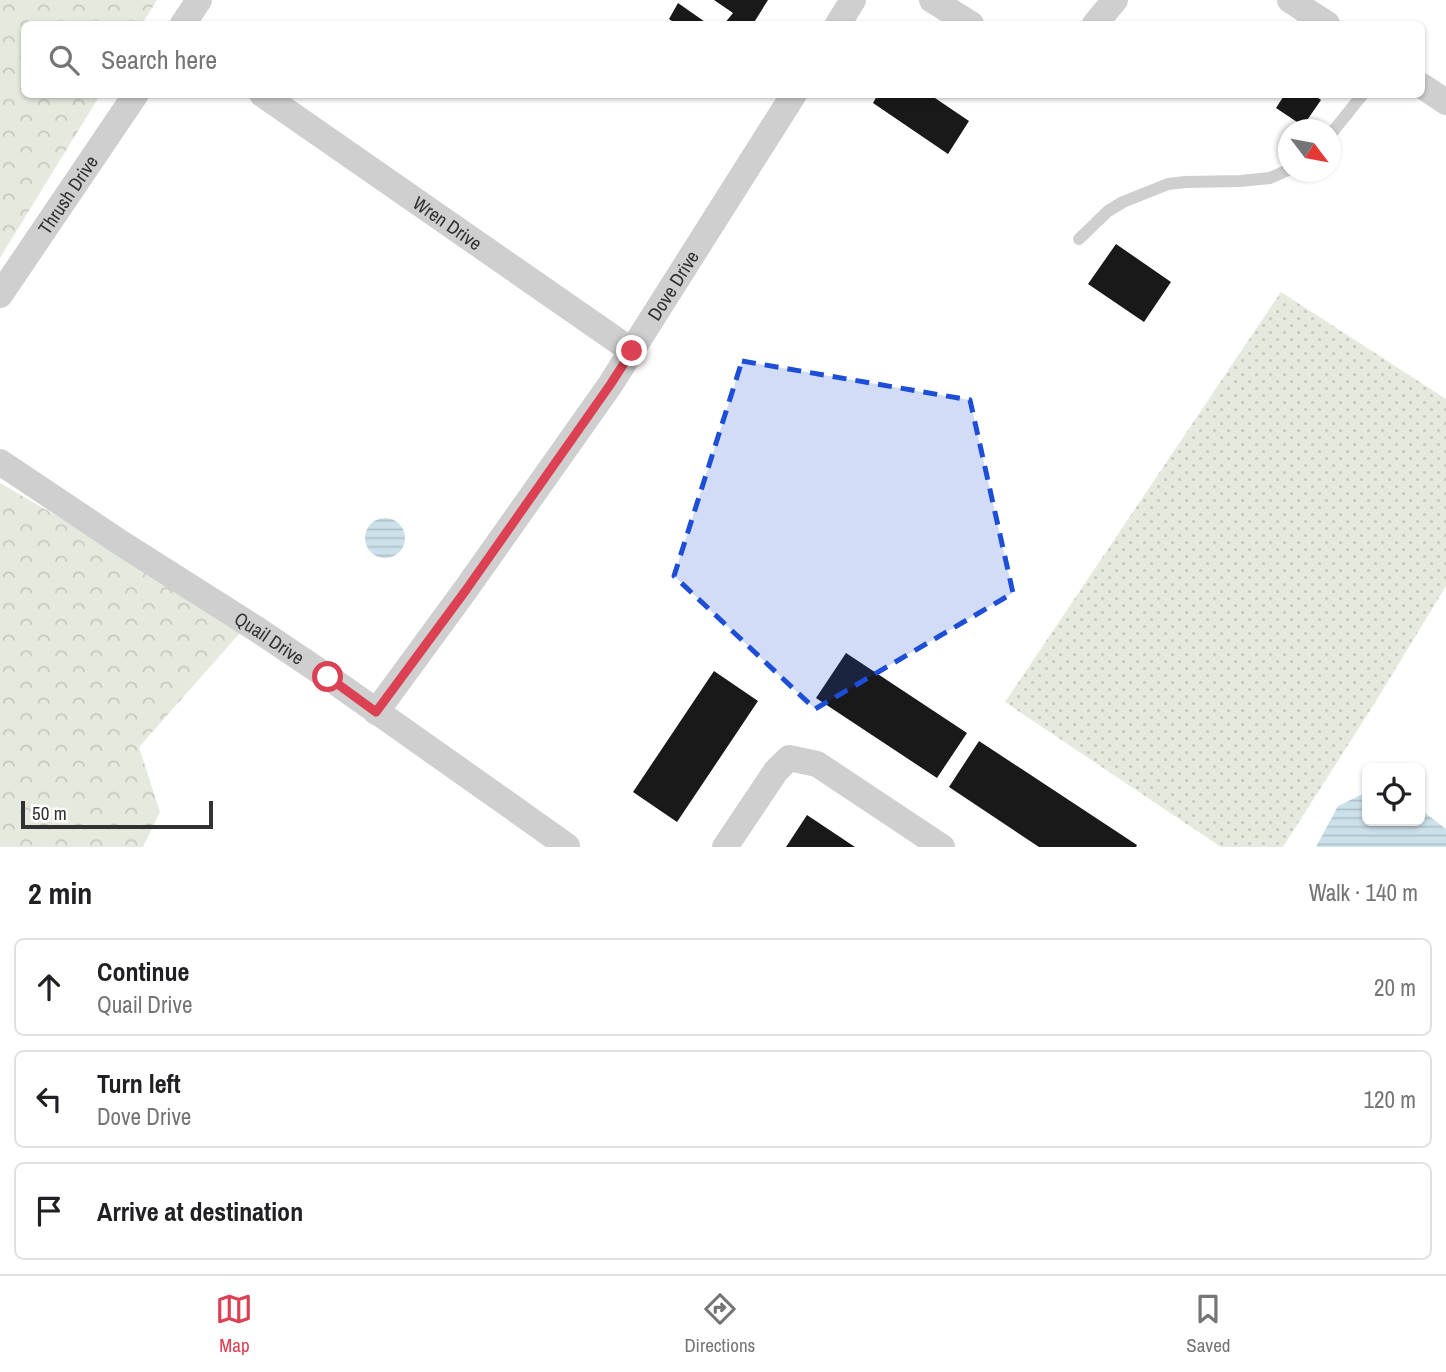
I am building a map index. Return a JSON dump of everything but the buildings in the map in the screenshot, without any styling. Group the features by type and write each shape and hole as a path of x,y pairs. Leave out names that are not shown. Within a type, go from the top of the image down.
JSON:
{"street":[{"path":"185,21 199,0"},
{"path":"840,21 853,0"},
{"path":"932,0 966,21"},
{"path":"1098,21 1115,0"},
{"path":"1290,0 1322,21"},
{"path":"1425,88 1446,102"},
{"name":"Thrush Drive","path":"0,295 133,98"},
{"name":"Wren Drive","path":"268,98 632,351"},
{"name":"Dove Drive","path":"376,712 466,590 610,385 791,98"},
{"name":"Quail Drive","path":"0,462 121,543 258,629 567,846"},
{"path":"725,847 776,771 789,758 817,764 942,847"}],"lane":[{"path":"1341,122 1360,98"},
{"path":"1079,239 1108,211 1168,184 1240,181 1278,175"}],"highlighted area":[{"path":"742,361 970,400 1013,593 815,709 674,576"}],"green space":[{"path":"0,0 157,0 144,21 21,21 21,98 98,98 0,258"},
{"path":"1281,292 1446,399 1446,586 1283,847 1221,847 1005,702"},
{"path":"0,483 64,520 240,633 139,747 160,812 143,847 0,847"}],"water":[{"path":"385,518 399,524 405,538 399,552 385,558 371,552 365,538 371,524"},
{"path":"1362,794 1362,826 1425,826 1425,813 1446,829 1446,847 1316,847 1338,806"}],"route":[{"path":"328,677 376,712 466,590 632,351"}]}
